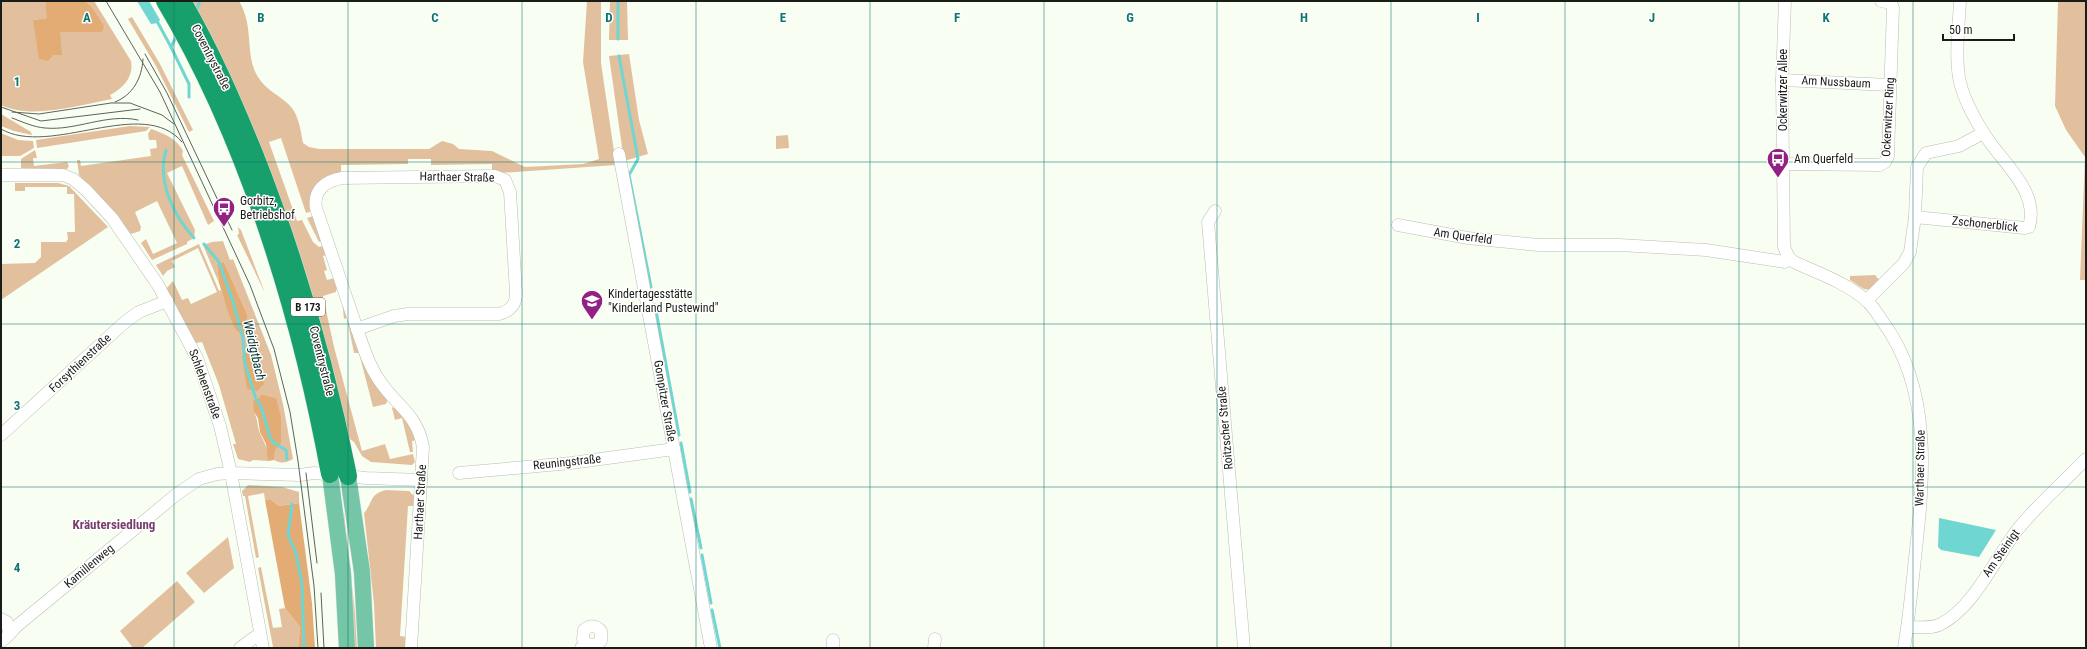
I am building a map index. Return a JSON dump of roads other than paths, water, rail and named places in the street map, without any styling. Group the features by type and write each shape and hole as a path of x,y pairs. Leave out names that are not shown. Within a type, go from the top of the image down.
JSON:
{"highway":[{"name":"Coventrystraße","path":"165,1 218,105 258,204 295,318 313,390 330,474"},
{"name":"Coventrystraße","path":"182,1 232,98 290,249 310,312 329,386 348,476"}],"main road":[{"name":"Coventrystraße","path":"330,474 343,574 347,648"},
{"name":"Coventrystraße","path":"348,476 362,572 366,648"}],"street":[{"name":"Ockerwitzer Allee","path":"1785,1 1782,80 1783,237 1784,247 1789,258"},
{"name":"Ockerwitzer Ring","path":"1783,164 1880,165 1885,162 1888,156 1893,8 1891,3 1881,1"},
{"name":"Zschonerblick","path":"1915,217 2025,228 2028,227 2031,219 2030,206 2024,190 1983,133 1967,102 1958,77 1960,1"},
{"name":"Am Nussbaum","path":"1782,80 1890,85"},
{"path":"1789,258 1866,301 1904,263 1910,252 1915,217 1917,167 1926,153 1959,146 1983,133"},
{"name":"Gompitzer Straße","path":"619,154 711,648"},
{"name":"Schlehenstraße","path":"1,175 63,175 73,179 86,190 112,218 150,272 167,302 198,358 220,426 231,473 263,648"},
{"name":"Harthaer Straße","path":"357,329 394,316 499,314 511,308 516,299 516,286 510,192 505,180 495,176 342,178 326,182 319,189 315,202 316,208 357,329 370,365 379,381 415,422 421,433 424,447 411,648"},
{"name":"Roitzscher Straße","path":"1215,211 1208,222 1244,648"},
{"name":"Am Querfeld","path":"1398,225 1468,238 1538,245 1619,245 1706,250 1785,262 1789,258"},
{"name":"Warthaer Straße","path":"1866,301 1888,328 1898,346 1908,369 1920,418 1922,475 1908,627 1904,648"},
{"name":"Forsythienstraße","path":"1,435 125,322 139,312 167,302"},
{"name":"Reuningstraße","path":"459,473 571,463 674,449"},
{"name":"Am Steinigt","path":"1908,627 1924,627 1940,624 1954,615 1972,595 2021,525 2086,458"},
{"name":"Kamillenweg","path":"5,637 177,494 200,479 217,474 231,473 330,474"},
{"path":"330,474 421,480"},
{"name":"Kamillenweg","path":"1,619 9,625 5,637"},
{"path":"240,648 255,637 260,636"}],"water":[{"path":"137,1 149,1 160,20 158,23 151,24"},
{"path":"1939,518 1996,530 1979,557 1941,550 1938,547"}],"waterway":[{"name":"Weidigtbach","path":"196,11 200,1"},
{"path":"618,1 618,39"},
{"path":"158,23 171,47"},
{"name":"Weidigtbach","path":"176,37 171,47 189,84 189,97"},
{"path":"619,56 638,159 629,175 651,287"},
{"name":"Weidigtbach","path":"166,150 164,162 165,185 180,219 194,238"},
{"name":"Weidigtbach","path":"204,244 219,262 234,305 243,339 245,364 256,399 261,406 270,437 274,443 286,450 287,459"},
{"path":"655,305 679,435"},
{"path":"681,443 690,492"},
{"path":"691,499 701,548"},
{"name":"Weidigtbach","path":"292,504 288,535 296,553 302,583 304,648"},
{"path":"702,555 711,603"},
{"path":"712,610 720,648"}],"tram line":[{"path":"106,1 160,92 250,285 274,349 290,412 298,461 314,586 318,648"},
{"path":"145,54 167,93 232,230"},
{"path":"115,102 127,95 132,90 141,73 143,59"},
{"path":"12,112 39,114 111,103 130,103 162,115 174,124"},
{"path":"1,107 41,121 140,109"},
{"path":"12,118 36,127 45,128 68,127 103,120 126,118 138,120"},
{"path":"1,129 21,136 44,137 121,125 144,124 165,129 182,142"},
{"path":"306,473 317,563"},
{"path":"321,593 324,648"}],"place":[{"name":"Am Querfeld","path":"1778,178"},
{"name":"Gorbitz, Betriebshof","path":"224,228"},
{"name":"Kindertagesstätte \"Kinderland Pustewind\"","path":"592,320"}],"district":[{"name":"Kräutersiedlung","path":"114,524"}]}
